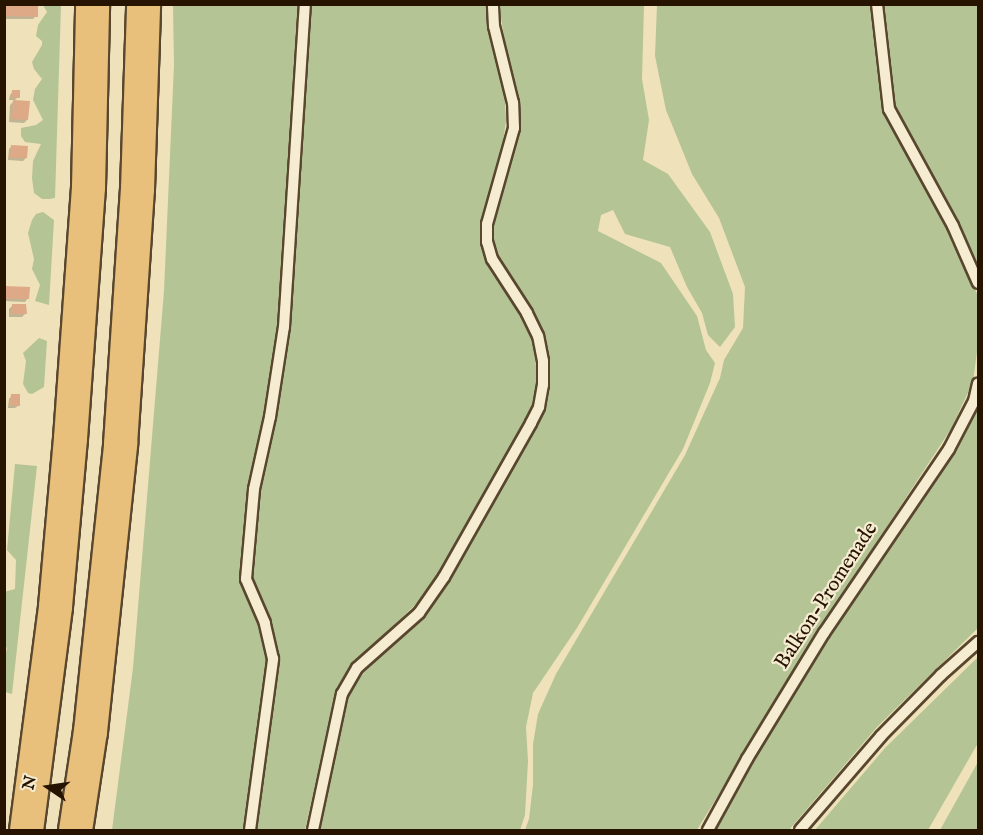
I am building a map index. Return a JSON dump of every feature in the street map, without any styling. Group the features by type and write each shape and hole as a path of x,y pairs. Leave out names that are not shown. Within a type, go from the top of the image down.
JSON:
{"highway":[{"path":"26,831 55,606 70,438 88,187 92,4"},
{"path":"75,831 91,720 120,444 137,178 143,4"}],"lane":[{"path":"250,831 273,659 265,623 246,579 254,489 270,417 284,327 305,4"},
{"path":"313,831 342,694 357,668 419,613 444,577 531,423 538,407 543,385 543,361 538,336 527,313 492,259 487,242 487,224 514,128 513,103 494,26 493,4"},
{"path":"877,4 889,109 954,226 978,283"},
{"name":"Balkon-Promenade","path":"708,831 747,759 824,633 949,449 974,401 978,383"},
{"path":"800,831 889,729 941,675 978,642"}],"green space":[{"path":"43,5 61,5 55,198 49,199 42,199 34,193 33,161 41,144 25,142 21,136 21,128 36,125 43,120 33,100 35,89 42,79 34,69 32,62 42,45 42,41 36,36 38,25 47,12"},
{"path":"173,5 486,5 492,46 505,99 506,121 501,155 483,218 482,239 488,263 521,314 533,339 538,385 534,402 441,575 415,605 352,665 335,694 305,830 112,830 133,668 164,291 174,65"},
{"path":"499,5 644,5 642,79 649,120 643,160 668,174 710,232 733,294 735,327 720,347 708,335 702,313 687,287 670,247 625,234 613,210 601,215 598,231 661,263 697,316 706,350 715,363 710,383 683,449 577,628 533,693 526,727 528,761 525,815 520,830 319,830 344,703 353,684 439,596 539,418 548,396 548,376 539,330 528,305 495,251 494,217 516,143 518,126"},
{"path":"657,5 871,5 886,116 957,242 977,294 978,344 973,382 951,429 821,627 697,830 525,830 529,819 533,785 533,744 538,714 556,674 685,455 720,378 724,360 743,328 745,287 719,218 692,174 666,110 655,56"},
{"path":"882,5 978,5 978,263 895,109"},
{"path":"43,212 54,220 49,305 35,301 40,285 32,269 34,259 28,233 36,214"},
{"path":"39,338 47,341 44,387 32,394 28,393 23,384 26,361 23,353"},
{"path":"978,397 978,628 878,726 789,830 714,830 811,665"},
{"path":"15,464 37,466 12,694 5,692 7,648 4,644 4,592 15,589 16,560 7,550"},
{"path":"978,657 978,743 928,830 815,830 885,748"},
{"path":"978,762 978,830 940,830"}],"building":[{"path":"4,4 38,4 38,17 4,16"},
{"path":"12,90 20,90 20,98 12,98"},
{"path":"13,100 30,101 28,120 12,119"},
{"path":"11,145 28,146 27,158 10,158"},
{"path":"4,286 30,287 29,299 4,299"},
{"path":"12,304 26,304 27,314 12,314"},
{"path":"11,394 20,394 20,406 10,405"}]}
